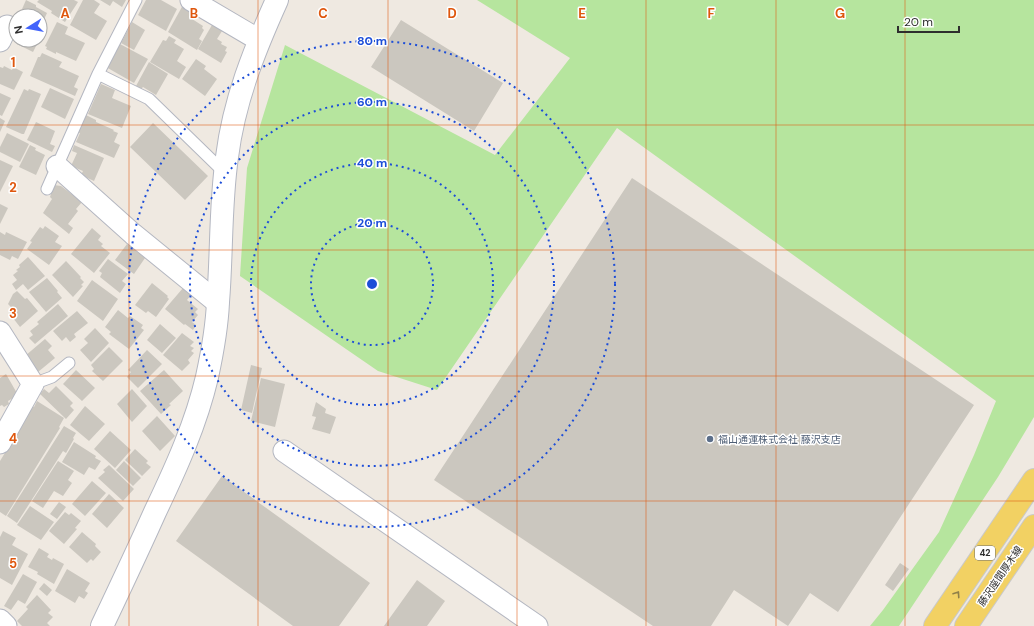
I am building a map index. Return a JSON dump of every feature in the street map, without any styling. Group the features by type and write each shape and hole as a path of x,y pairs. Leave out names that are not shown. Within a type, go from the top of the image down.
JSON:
{"main road":[{"name":"42","path":"935,626 1034,480"},
{"name":"藤沢座間厚木線","path":"966,626 1034,526"}],"street":[{"path":"191,0 258,40"},
{"path":"102,626 181,457 200,403 207,376 218,303 225,173 234,113 258,40 277,0"},
{"path":"57,166 133,234 218,303"},
{"path":"0,332 32,384 0,443"},
{"path":"284,451 537,626"},
{"path":"0,620 6,626"}],"lane":[{"path":"47,189 98,74 136,0"},
{"path":"98,74 149,99 225,173"},
{"path":"32,384 52,377 69,363"}],"green space":[{"path":"477,0 1034,0 1034,417 998,477 899,626 870,626 939,532 974,455 996,401 617,128 437,390 378,371 240,276 247,168 285,45 495,155 570,58"}],"building":[{"path":"26,0 36,5 38,8 22,8"},
{"path":"39,0 74,0 78,2 65,22 51,13 52,11 48,8 37,2"},
{"path":"83,0 94,0 100,4 94,13 107,21 96,40 70,25"},
{"path":"100,0 126,0 122,7 113,1 110,6"},
{"path":"146,0 161,0 177,9 166,31 138,15"},
{"path":"183,5 193,10 189,17 203,26 202,28 204,30 199,39 202,41 197,50 168,32"},
{"path":"401,20 503,83 474,131 371,67"},
{"path":"57,22 68,27 65,34 85,43 76,61 46,49 48,48 48,40"},
{"path":"132,22 145,30 134,50 121,43"},
{"path":"212,25 222,31 217,39 222,42 221,44 227,47 225,51 227,52 221,63 198,49"},
{"path":"169,36 176,40 174,43 184,49 177,61 186,67 179,79 150,62 163,40 166,41"},
{"path":"120,44 148,59 134,83 106,67"},
{"path":"25,48 35,48 33,52"},
{"path":"42,53 62,62 59,67 79,76 74,87 78,89 75,96 30,76 38,57 40,57"},
{"path":"196,59 206,66 204,69 217,79 205,96 182,79"},
{"path":"149,62 168,74 156,95 143,87 141,89 136,86"},
{"path":"4,66 12,70 13,67 23,72 14,90 0,84 0,67 3,68"},
{"path":"101,84 115,90 112,98 131,106 122,128 88,114"},
{"path":"50,88 74,99 65,119 41,107"},
{"path":"24,89 28,91 29,89 41,94 24,134 22,134 6,127"},
{"path":"0,93 11,98 2,116 0,115"},
{"path":"84,114 118,133 114,142 120,145 114,158 76,142 80,133 76,132"},
{"path":"0,118 5,121 0,132"},
{"path":"36,122 55,131 50,144 55,146 52,152 27,140"},
{"path":"153,123 208,176 185,200 130,147"},
{"path":"7,133 29,144 20,162 0,152 0,147"},
{"path":"30,145 36,148 35,150 45,155 36,175 19,167"},
{"path":"74,145 104,158 94,181 81,175 83,171 71,166 77,153 72,151"},
{"path":"0,160 13,166 0,192"},
{"path":"632,178 974,405 838,612 810,593 788,626 734,590 711,626 653,626 434,480"},
{"path":"54,185 61,186 82,202 76,209 78,211 68,224 73,228 69,234 43,213 52,199 50,197"},
{"path":"0,204 8,208 0,224"},
{"path":"45,226 59,236 55,242 62,246 49,265 27,249 32,242 30,241 40,227 43,229"},
{"path":"92,228 101,236 98,240 103,244 101,246 110,253 94,273 71,254"},
{"path":"0,232 5,235 6,232 27,242 18,259 12,256 10,260 0,255"},
{"path":"127,244 145,258 134,274 115,260"},
{"path":"28,257 45,276 28,290 23,284 16,290 12,284 17,280 13,275 18,271 16,270 20,267 19,265"},
{"path":"108,259 128,274 122,281 126,284 120,293 100,277 102,273 99,271"},
{"path":"66,261 84,282 81,285 83,286 73,297 52,275"},
{"path":"47,278 62,298 46,312 29,292"},
{"path":"92,280 118,299 103,321 77,301"},
{"path":"152,283 168,296 167,297 169,299 156,317 148,311 146,313 135,305"},
{"path":"183,288 191,295 187,300 198,309 195,312 198,315 192,322 196,325 193,330 185,324 184,325 165,309"},
{"path":"17,291 25,299 27,298 38,311 20,327 9,313 13,309 8,304 13,294"},
{"path":"58,304 68,316 35,344 29,338 33,335 30,331 39,324 37,322"},
{"path":"118,310 128,318 130,316 143,325 141,328 144,330 129,349 109,334 111,332 105,327"},
{"path":"77,311 88,323 74,334 76,337 70,342 66,337 62,341 53,331"},
{"path":"160,324 176,338 162,353 147,340"},
{"path":"95,328 109,343 91,362 80,350 88,343 84,339"},
{"path":"182,333 194,342 190,346 194,348 191,351 194,353 188,360 190,363 182,371 163,355"},
{"path":"45,339 52,346 48,350 55,358 38,372 25,356"},
{"path":"109,347 123,361 103,381 92,371 94,369 91,365"},
{"path":"147,350 162,364 138,388 127,377 131,372 128,370"},
{"path":"251,365 262,368 252,413 241,410"},
{"path":"76,370 95,388 82,401 63,384"},
{"path":"164,370 183,391 161,414 140,391"},
{"path":"6,374 18,395 8,401 9,404 4,407 2,405 0,406 0,378"},
{"path":"261,378 285,384 275,427 251,421"},
{"path":"56,386 73,403 70,406 74,410 66,419 40,394 44,389 49,393"},
{"path":"132,389 147,406 132,422 117,404"},
{"path":"37,401 64,418 59,427 60,428 6,516 0,512 0,461 25,420 19,417 28,404 34,407"},
{"path":"316,402 326,409 325,413 336,417 330,434 312,429 316,417 312,416"},
{"path":"85,406 105,424 89,441 70,425"},
{"path":"157,416 175,436 160,451 142,431"},
{"path":"64,426 76,433 73,438 74,439 66,453 63,451 17,523 7,516"},
{"path":"110,431 131,450 115,468 94,449"},
{"path":"74,442 96,456 95,458 101,461 95,470 89,467 84,475 62,462"},
{"path":"135,449 148,461 146,463 151,467 142,476 125,460"},
{"path":"58,461 74,471 68,480 72,483 63,496 54,491 43,508 32,501"},
{"path":"124,461 141,478 133,486 116,470"},
{"path":"109,465 134,489 123,501 98,478 105,472 103,470"},
{"path":"222,476 370,583 339,626 293,626 176,541"},
{"path":"92,481 106,493 85,516 72,504"},
{"path":"109,494 124,508 107,528 92,514"},
{"path":"59,502 66,507 57,519 50,514"},
{"path":"30,506 54,522 41,540 17,525"},
{"path":"65,512 69,515 71,513 81,521 75,528 77,529 64,544 49,531"},
{"path":"3,531 16,538 12,545 28,554 12,585 0,578 0,537"},
{"path":"82,532 96,544 95,546 101,552 93,561 91,559 87,563 69,547"},
{"path":"39,548 49,554 47,557 52,560 53,558 64,564 54,584 37,574 38,572 28,567"},
{"path":"900,563 909,569 893,591 885,585"},
{"path":"67,569 90,583 85,591 88,593 84,599 79,596 75,603 55,591"},
{"path":"23,574 37,582 25,604 18,600 11,610 4,606"},
{"path":"417,580 445,601 427,626 384,626"},
{"path":"44,583 52,590 47,596 39,589"},
{"path":"37,595 51,610 48,613 53,617 47,623 50,626 22,626 17,621 28,609 26,607"}],"place":[{"name":"福山通運株式会社 藤沢支店","path":"710,439"}]}
